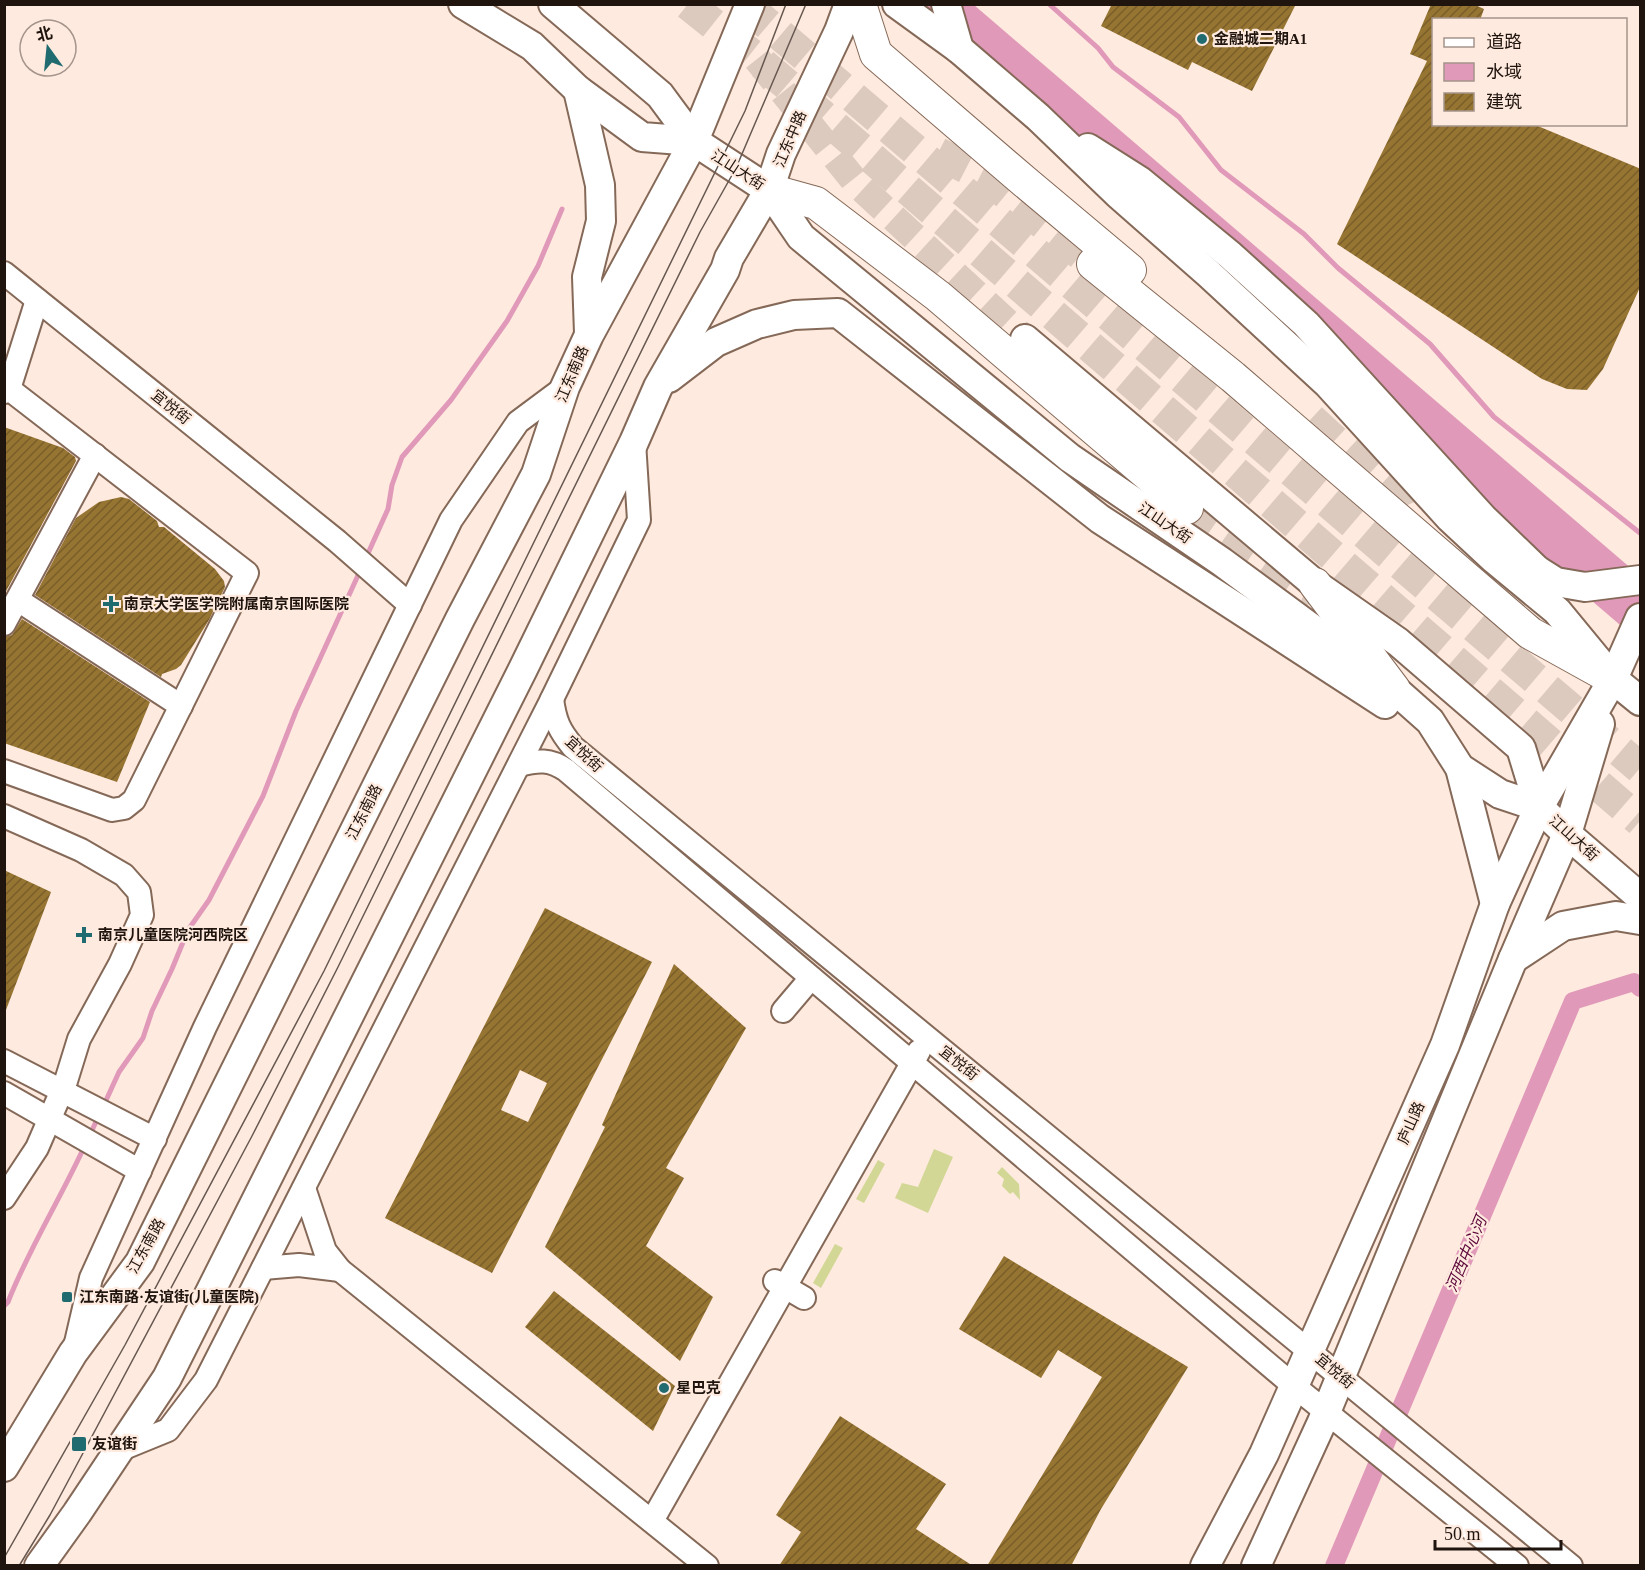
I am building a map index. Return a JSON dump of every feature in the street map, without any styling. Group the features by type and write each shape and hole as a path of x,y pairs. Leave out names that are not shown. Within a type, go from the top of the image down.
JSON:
{"highway":[{"path":"860,4 876,54 1025,182 1311,419"},
{"path":"769,190 816,203 826,210 938,296 1187,508"},
{"path":"1093,264 1233,377 1530,633 1613,679"},
{"path":"1315,584 1394,689"}],"main road":[{"path":"463,4 532,46"},
{"path":"490,4 578,90 642,137 694,141"},
{"path":"553,4 660,95 694,141"},
{"name":"江东南路","path":"4,1467 74,1353 140,1262 460,619 536,474 565,387 589,335 694,141 750,4"},
{"name":"江东中路","path":"658,387 769,190 781,154 839,31 849,4"},
{"path":"897,4 959,49 1038,117 1118,194 1328,384 1450,518 1494,559 1557,611 1613,679 1641,701"},
{"path":"946,4 959,49"},
{"path":"578,90 600,185 601,221 587,277 589,335"},
{"path":"1038,117 1140,181 1230,255 1306,324 1483,518 1537,570 1556,582 1585,587 1641,580"},
{"name":"江山大街","path":"694,141 769,190 801,237 1070,458 1222,562 1394,689 1430,721 1460,768 1500,794 1539,807 1641,897"},
{"path":"39,1566 167,1378 523,669 634,442 658,387 716,342 757,324 794,315 838,313 1100,519 1386,705 1430,721"},
{"path":"1025,339 1315,584 1398,642 1521,748 1539,807"},
{"path":"1537,570 1557,611"},
{"name":"庐山路","path":"1205,1566 1264,1454 1445,1044 1495,904 1539,807 1613,679 1641,618"},
{"name":"庐山路","path":"1256,1566 1326,1412 1567,834 1613,679"},
{"path":"1460,768 1495,904"},
{"path":"1513,959 1563,926 1616,916 1641,920"}],"street":[{"name":"宜悦街","path":"4,273 403,598"},
{"path":"4,771 98,807 112,810 124,808 134,800 247,573 95,455 7,391 37,300"},
{"path":"74,1353 91,1278 403,598 451,520 518,422 565,387"},
{"path":"119,1450 168,1430 206,1380 519,765 639,520 634,442"},
{"path":"4,624 95,455"},
{"path":"18,600 181,706"},
{"name":"宜悦街","path":"552,699 559,730 573,747 1571,1566"},
{"name":"宜悦街","path":"519,765 546,760 557,763 566,770 1294,1386 1517,1566"},
{"path":"4,816 81,850 124,875 139,891 142,915 120,964 79,1039 62,1090 37,1148 4,1198"},
{"path":"783,1011 811,978"},
{"path":"652,1521 788,1288 928,1037"},
{"path":"4,1061 155,1139"},
{"path":"4,1093 140,1171"},
{"path":"304,1188 325,1251 340,1270 706,1566"},
{"path":"263,1268 299,1265 340,1270"}],"green space":[{"path":"934,1149 953,1157 928,1213 895,1198 902,1183 918,1187"},
{"path":"878,1160 885,1164 864,1203 856,1199"},
{"path":"1002,1167 1019,1184 1020,1200 1013,1192 1010,1194 1002,1186 1004,1179 997,1173"},
{"path":"835,1244 843,1248 821,1288 813,1283"}],"water":[{"path":"908,5 974,5 1640,576 1640,642 1302,353"}],"building":[{"name":"金融城二期A1","path":"1112,4 1296,4 1252,91 1192,62 1188,70 1101,26"},
{"path":"1431,4 1473,4 1484,9 1481,18 1432,18 1432,126 1538,126 1641,169 1641,285 1603,369 1587,390 1567,389 1542,379 1337,244 1427,61 1410,54"},
{"path":"4,427 63,448 75,457 76,461 4,595"},
{"path":"121,497 129,499 157,521 159,527 164,527 215,569 224,581 225,587 209,620 181,665 162,674 161,677 35,595 76,518 99,502"},
{"path":"22,619 150,702 117,782 4,743 4,637 12,635"},
{"path":"4,870 51,892 6,1010 4,1010"},
{"path":"545,908 652,962 492,1273 385,1218","holes":["520,1070 547,1083 528,1122 501,1110"]},
{"path":"674,964 746,1028 666,1168 684,1178 646,1246 713,1297 680,1361 545,1247 605,1127 602,1125"},
{"path":"1004,1256 1188,1367 1101,1509 1071,1566 987,1566 1102,1377 1058,1350 1041,1378 959,1329"},
{"path":"554,1291 675,1386 653,1431 525,1327"},
{"path":"840,1416 946,1484 916,1529 973,1566 779,1566 801,1532 776,1515"}],"waterway":[{"path":"1049,4 1098,48 1113,67 1179,117 1221,170 1304,234 1338,268 1430,344 1494,417 1640,533"},
{"path":"365,560 388,509 392,485 402,457 451,400 507,321 538,266 562,209"},
{"path":"103,1107 119,1072 143,1038 152,1011 188,930 209,900 263,796 296,711 360,571"},
{"name":"河西中心河","path":"1334,1566 1573,1001 1634,982 1640,988"},
{"path":"89,1137 99,1115"},
{"path":"4,1306 85,1145"}],"tunnel":[{"path":"688,4 757,59 1640,821"},
{"path":"744,4 1640,768"},
{"path":"757,59 857,184 1025,339"},
{"path":"938,153 988,179 1093,264"},
{"path":"1311,419 1402,503 1406,512"},
{"path":"1187,508 1305,590 1313,593"}],"tram line":[{"path":"4,1558 125,1345 324,971 745,111 786,4"},
{"path":"19,1566 50,1515 252,1136 338,967 700,232 736,168 806,4"}],"place":[{"name":"金融城二期A1","path":"1202,39"},
{"name":"南京大学医学院附属南京国际医院","path":"111,604"},
{"name":"南京儿童医院河西院区","path":"84,935"},
{"name":"江东南路·友谊街(儿童医院)","path":"67,1297"},
{"name":"星巴克","path":"664,1388"},
{"name":"友谊街","path":"79,1444"}]}
